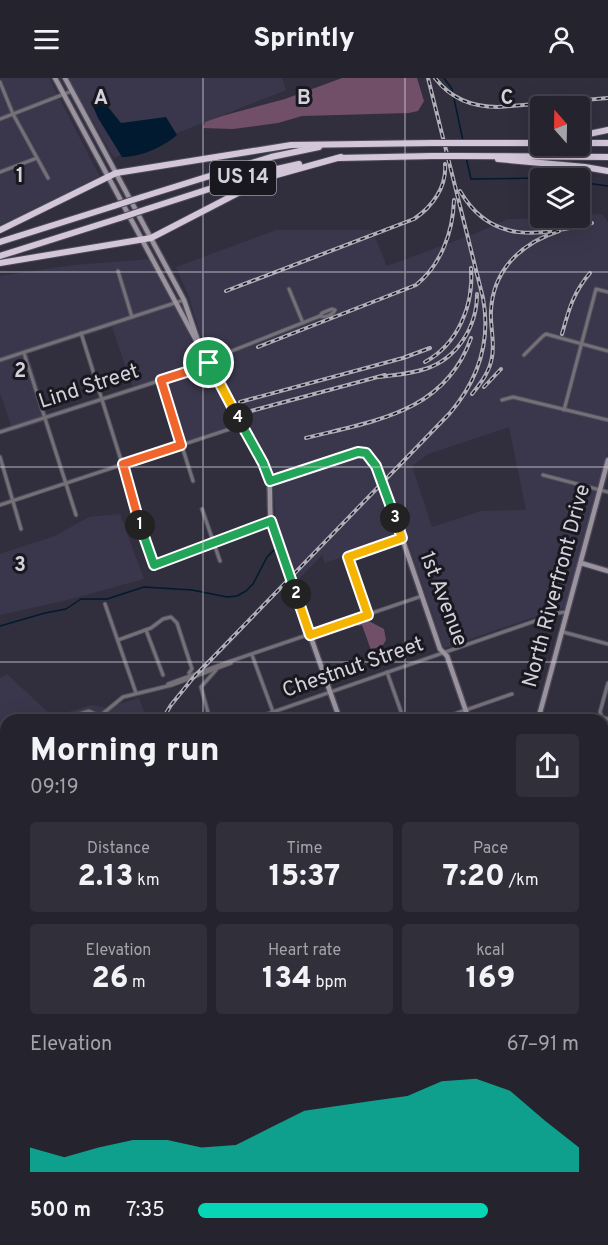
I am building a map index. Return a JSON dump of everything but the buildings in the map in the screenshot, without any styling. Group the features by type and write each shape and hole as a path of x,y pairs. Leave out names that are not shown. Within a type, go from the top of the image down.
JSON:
{"highway":[{"path":"590,134 608,130"},
{"name":"US 14","path":"0,242 272,156 318,147 367,143 530,142"},
{"path":"0,230 116,173 291,145 367,143"},
{"path":"590,143 608,143"},
{"path":"483,156 608,171"},
{"path":"0,263 151,238 269,177 341,157"},
{"name":"US 14","path":"0,256 280,167 341,157 608,157"}],"street":[{"path":"55,78 177,302 190,332 200,346 263,463 270,481 271,521 338,714"},
{"path":"65,78 184,300 200,346"},
{"path":"0,82 48,178"},
{"path":"0,119 72,91"},
{"path":"0,172 38,158"},
{"path":"118,271 132,317"},
{"path":"564,410 596,289 608,292"},
{"path":"289,290 303,323"},
{"path":"0,360 184,300"},
{"name":"Lind Street","path":"0,432 205,366 218,356 320,316"},
{"path":"81,333 154,565 271,521"},
{"path":"524,355 546,334 608,351"},
{"path":"24,352 76,515"},
{"path":"161,380 193,481"},
{"path":"502,400 513,397 608,420"},
{"path":"0,505 242,425"},
{"name":"1st Avenue","path":"270,481 363,452 369,456 376,466 440,649 444,652 467,714"},
{"path":"0,457 21,529"},
{"name":"North Riverfront Drive","path":"540,714 608,459"},
{"path":"543,475 608,492"},
{"path":"202,509 220,561"},
{"path":"368,615 348,557 402,538"},
{"path":"581,563 608,570"},
{"path":"168,684 422,596"},
{"path":"105,604 136,693"},
{"name":"Chestnut Street","path":"268,714 558,613 568,612"},
{"path":"118,640 146,630 167,617 174,620 191,671"},
{"path":"146,630 163,675"},
{"path":"563,632 608,644"},
{"path":"252,655 274,712"},
{"path":"102,714 123,697 216,670 232,662"},
{"path":"208,714 201,687 216,670"},
{"path":"387,672 403,714"},
{"path":"601,714 608,682"},
{"path":"454,714 512,694"},
{"path":"79,714 89,711 96,714"}],"shaded area":[{"path":"0,78 49,78 100,177 0,225"},
{"path":"68,78 282,78 286,90 114,158"},
{"path":"342,78 417,78 424,101 418,111 409,113 302,116 278,123 233,129 203,128 205,122 285,99"},
{"path":"602,214 608,222 608,452 567,608 554,610 444,648 388,490 384,494 399,537 325,563 322,555 296,582 276,520 273,482 207,356 189,297 176,267 276,230 372,230 387,266 508,219 530,219 530,228 590,228 590,215","holes":["509,427 526,510 481,511 432,527 412,466 428,454"]},
{"path":"150,259 173,300 195,348 204,360 241,428 185,446 164,382 134,391 112,327 28,354 49,420 13,431 0,393 0,276 74,265"},
{"path":"120,514 144,579 0,615 0,554 55,536 89,517"},
{"path":"365,619 384,629 386,640 383,645 371,650 362,625 358,626 355,622"},
{"path":"7,674 50,714 0,714 0,678"},
{"path":"139,698 145,714 62,714 91,705 106,708"}],"water":[{"path":"97,98 104,102 121,123 166,117 177,135 151,150 122,157 91,102"}],"waterway":[{"path":"444,78 452,89 463,141"},
{"path":"466,157 471,179 530,178"},
{"path":"590,184 608,186"},
{"path":"0,626 66,609 81,599 107,599 144,587 192,590 227,597 237,596 253,584 267,557 274,550"}],"railway":[{"path":"166,714 193,678 450,413 475,373 485,329 483,298 428,78"},
{"path":"435,78 455,96 488,107 608,98"},
{"path":"226,291 414,219 427,209 437,196 444,181 445,164"},
{"path":"460,191 473,209 487,221 502,228 536,233 592,223"},
{"path":"258,347 416,285 432,268 444,247 451,224 454,200"},
{"path":"472,394 485,377 491,362 493,351 491,311 497,282 512,260 522,251 533,243 559,231"},
{"path":"425,362 447,345 461,322 470,296 471,268"},
{"path":"562,334 569,309 590,273"},
{"path":"379,377 419,371 447,358 456,350 469,330 477,294"},
{"path":"306,438 381,419 425,398 444,383 459,363 471,338"},
{"path":"240,402 403,358 430,348"},
{"path":"484,387 501,369"},
{"path":"247,412 385,375"}],"route":[{"path":"209,363 263,463 270,481 358,452 366,453 373,461 402,538 348,557 368,615 310,635 271,521 154,565 137,516 123,464 181,445 161,380 209,363"}]}
